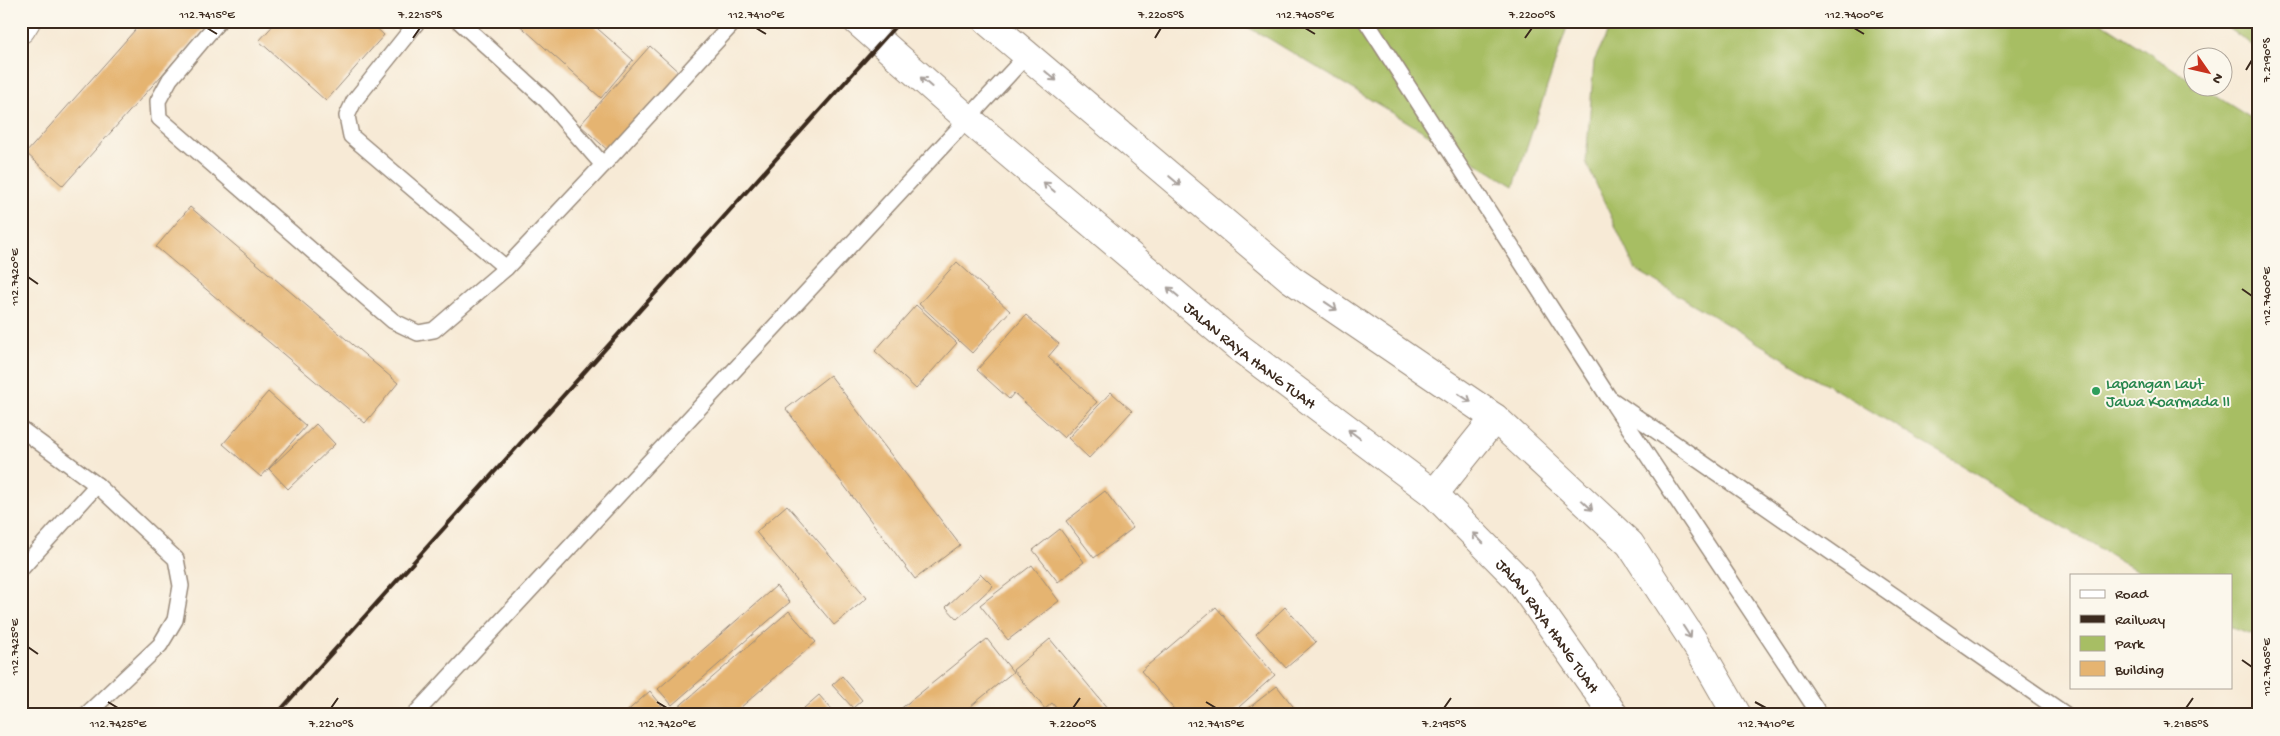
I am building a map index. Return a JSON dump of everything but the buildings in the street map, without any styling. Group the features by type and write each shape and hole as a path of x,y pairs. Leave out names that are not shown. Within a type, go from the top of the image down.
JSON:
{"street":[{"path":"21,29 26,21"},
{"name":"JALAN RAYA HANG TUAH","path":"857,21 968,118 1237,346 1434,494 1518,579 1614,715"},
{"path":"987,21 1291,279 1495,418 1630,544 1702,654 1737,715"},
{"path":"1434,494 1495,418"}],"lane":[{"path":"219,21 170,80 158,101 158,118 393,321 418,333 434,330 506,268 603,165 725,24"},
{"path":"418,21 354,101 347,116 351,136 506,268"},
{"path":"459,21 547,102 603,165"},
{"path":"1366,21 1609,398 1820,715"},
{"path":"414,715 1027,56"},
{"path":"1609,398 2066,715"},
{"path":"21,429 97,485 176,559 181,586 175,620 160,645 86,715"},
{"path":"21,569 97,485"}],"green space":[{"path":"1236,21 1569,21 1514,186 1268,38"},
{"name":"Lapangan Laut Jawa Koarmada II","path":"1613,21 2099,21 2182,75 2182,98 2219,98 2259,123 2259,636 2232,627 2232,574 2142,574 1635,269 1586,162 1594,61"},
{"path":"2219,21 2259,21 2259,50"}],"railway":[{"path":"276,715 900,21"}],"place":[{"name":"Lapangan Laut Jawa Koarmada II","path":"2096,391"}]}
